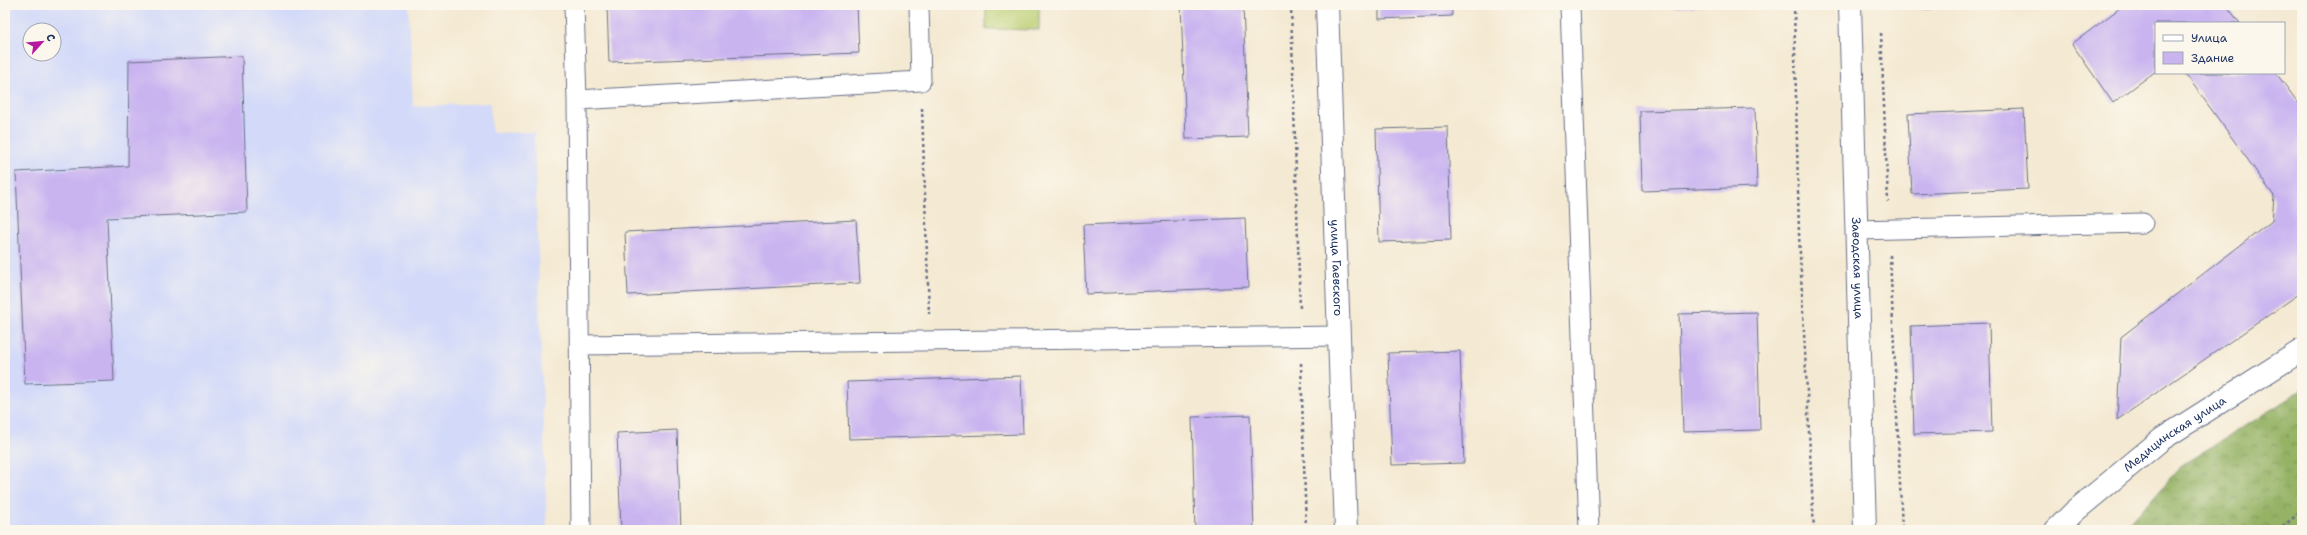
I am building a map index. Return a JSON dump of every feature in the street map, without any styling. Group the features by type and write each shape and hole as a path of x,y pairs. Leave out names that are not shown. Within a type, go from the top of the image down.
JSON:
{"street":[{"name":"улица Гаевского","path":"1328,5 1346,530"},
{"name":"Заводская улица","path":"1850,5 1864,530"},
{"name":"Медицинская улица","path":"2056,530 2075,511 2162,439 2302,350"}],"lane":[{"path":"574,5 577,100 581,530"},
{"path":"577,100 921,81 919,5"},
{"path":"1570,5 1589,530"},
{"path":"1857,230 2143,223"},
{"path":"579,345 1339,336"}],"path":[{"path":"1290,5 1306,530"},
{"path":"1794,5 1799,234 1814,530"},
{"path":"921,81 930,341"},
{"path":"1898,448 1902,530"},
{"path":"2278,530 2302,511"}],"shaded area":[{"path":"5,5 409,5 413,106 490,103 492,133 534,132 547,530 5,530"}],"green space":[{"path":"986,5 1039,5 1039,30 986,29"},
{"path":"2302,388 2302,530 2124,530 2182,465 2288,399"}],"building":[{"path":"607,5 857,5 859,53 609,62"},
{"path":"1181,5 1243,5 1248,137 1186,139"},
{"path":"1379,5 1452,5 1452,16 1379,19"},
{"path":"1672,5 1702,5 1702,6 1672,8"},
{"path":"1916,5 1992,5 1992,7 1917,9"},
{"path":"2124,5 2226,5 2239,22 2155,22 2155,72 2113,103 2072,44"},
{"path":"242,56 247,212 107,218 114,381 25,384 16,172 128,166 129,61"},
{"path":"2186,74 2277,74 2302,108 2302,292 2117,420 2121,337 2272,221 2274,196"},
{"path":"1755,108 1757,187 1642,191 1640,111"},
{"path":"2024,109 2028,189 1912,194 1908,114"},
{"path":"1448,127 1451,240 1379,242 1376,129"},
{"path":"1245,218 1248,287 1086,294 1083,225"},
{"path":"856,220 860,283 628,295 625,232"},
{"path":"1757,312 1760,430 1683,432 1679,314"},
{"path":"1989,323 1992,432 1914,434 1911,326"},
{"path":"1460,351 1464,463 1392,465 1388,353"},
{"path":"1021,376 1023,434 849,439 847,382"},
{"path":"1250,415 1254,530 1195,530 1192,417"},
{"path":"677,430 681,530 621,530 617,433"}]}
